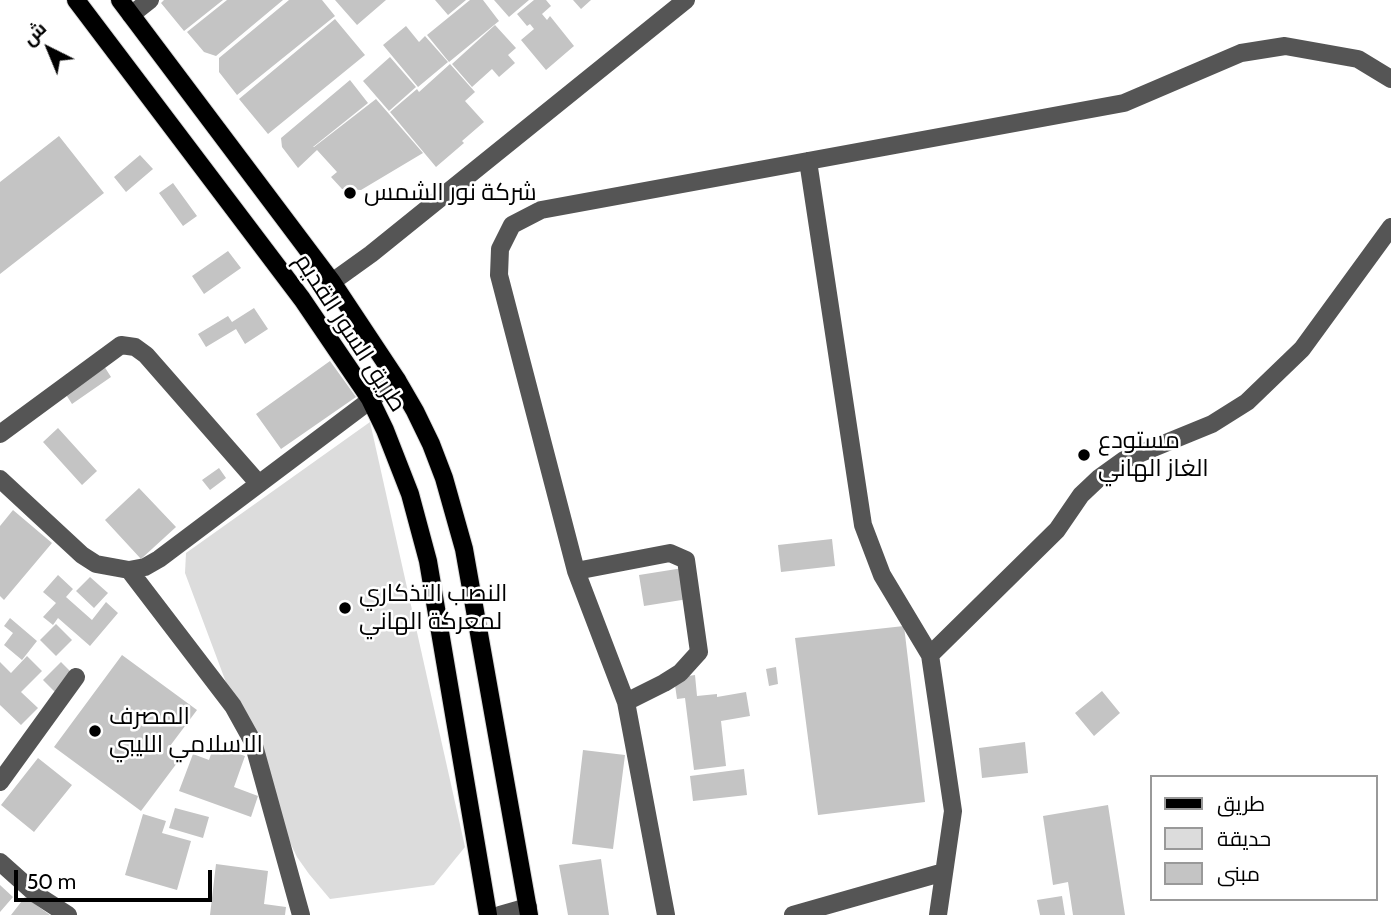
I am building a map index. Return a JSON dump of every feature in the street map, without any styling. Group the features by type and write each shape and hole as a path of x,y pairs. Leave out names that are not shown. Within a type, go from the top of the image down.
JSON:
{"main road":[{"name":"طريق السور القديم","path":"76,0 302,299 370,399 399,462 428,561 488,915"},
{"name":"طريق السور القديم","path":"120,0 332,282 397,380 431,444 444,478 464,549 528,911"}],"street":[{"path":"131,15 150,0"},
{"path":"332,282 371,254 686,0"},
{"path":"666,915 626,702 576,571 499,275 499,249 512,226 541,210 1124,103 1241,53 1285,46 1358,59 1391,79"},
{"path":"808,161 863,525 882,575 930,655 953,811 938,915"},
{"path":"930,655 1057,530 1081,495 1099,478 1124,460 1212,424 1247,402 1302,349 1391,227"},
{"path":"0,434 121,345 135,347 146,355 259,484"},
{"path":"0,479 82,555 96,564 129,570 145,567 397,380"},
{"path":"576,571 670,553 686,560 699,652 680,673 626,702"},
{"path":"129,570 233,706 253,742 301,915"},
{"path":"0,782 76,677"},
{"path":"0,862 37,895 68,915"},
{"path":"793,915 944,872"},
{"path":"500,915 528,911"}],"green space":[{"path":"370,422 465,847 434,885 330,899 297,857 272,805 185,573 186,553"}],"building":[{"path":"164,0 223,0 184,31 161,3"},
{"path":"227,0 283,0 216,56 204,52 187,32"},
{"path":"289,0 322,0 335,16 237,95 219,72 219,58"},
{"path":"335,0 386,0 357,25"},
{"path":"435,0 466,0 448,15"},
{"path":"470,0 483,0 499,21 449,62 427,35"},
{"path":"494,0 529,0 509,17"},
{"path":"534,0 546,0 551,6 542,14 547,20 550,16 574,46 546,70 521,40 534,29 530,24 527,26 517,14"},
{"path":"573,0 591,0 581,9"},
{"path":"335,19 365,55 268,134 239,99"},
{"path":"495,25 516,48 508,55 515,63 499,77 492,69 472,87 452,64"},
{"path":"406,26 419,42 425,36 448,62 418,87 383,45"},
{"path":"390,57 416,87 389,111 363,81"},
{"path":"450,64 475,92 465,101 484,122 436,167 390,112 417,89 419,92"},
{"path":"350,80 368,103 313,147 376,99 423,153 361,190 342,189 331,177 337,172 317,150 298,168 282,147 281,138"},
{"path":"59,136 104,193 0,274 0,182"},
{"path":"140,155 153,169 126,192 114,177"},
{"path":"173,183 197,216 183,226 159,193"},
{"path":"228,251 241,268 204,294 192,276"},
{"path":"254,308 268,329 245,344 236,329 206,347 198,334 228,316 232,322"},
{"path":"330,361 356,397 281,449 256,414"},
{"path":"104,366 111,377 72,404 65,393"},
{"path":"58,428 97,471 82,485 43,442"},
{"path":"219,468 226,478 210,490 202,480"},
{"path":"139,488 176,527 141,559 105,520"},
{"path":"13,510 52,543 4,600 0,596 0,526"},
{"path":"832,539 835,566 781,572 778,545"},
{"path":"683,568 688,599 644,606 639,575"},
{"path":"58,575 73,589 66,597 92,620 106,602 118,613 90,646 58,618 53,625 43,617 56,603 43,592"},
{"path":"90,577 108,593 94,608 76,591"},
{"path":"10,618 37,641 22,660 4,645 13,633 4,626"},
{"path":"56,624 72,640 56,656 40,640"},
{"path":"904,626 925,802 818,815 795,638"},
{"path":"122,655 197,710 167,750 180,759 141,811 54,747"},
{"path":"27,656 42,671 21,692 38,708 21,725 0,705 0,662 11,673"},
{"path":"61,662 75,676 58,695 43,680"},
{"path":"776,667 778,684 769,686 766,669"},
{"path":"695,675 697,696 717,694 717,697 746,692 750,716 721,721 726,766 694,770 685,698 677,699 674,678"},
{"path":"1102,691 1120,713 1094,736 1075,713"},
{"path":"1025,742 1028,773 982,778 979,748"},
{"path":"214,745 245,756 234,787 258,796 251,817 179,791 193,754 209,760"},
{"path":"583,750 625,755 613,849 572,844"},
{"path":"38,758 72,785 34,832 1,805"},
{"path":"744,769 747,795 693,801 690,776"},
{"path":"1108,805 1125,915 1073,915 1068,882 1053,885 1043,816"},
{"path":"175,808 209,817 203,838 169,828"},
{"path":"143,814 166,821 162,833 191,841 177,890 125,875"},
{"path":"601,859 609,915 568,915 559,865"},
{"path":"216,864 268,871 264,904 286,907 285,915 210,915"},
{"path":"0,885 13,897 0,912"},
{"path":"1062,896 1065,915 1040,915 1037,900"},
{"path":"25,897 50,915 11,915"}],"place":[{"name":"شركة نور الشمس","path":"350,193"},
{"name":"مستودع الغاز الهاني","path":"1084,455"},
{"name":"النصب التذكاري لمعركة الهاني","path":"345,608"},
{"name":"المصرف الاسلامي الليبي","path":"95,731"}]}
